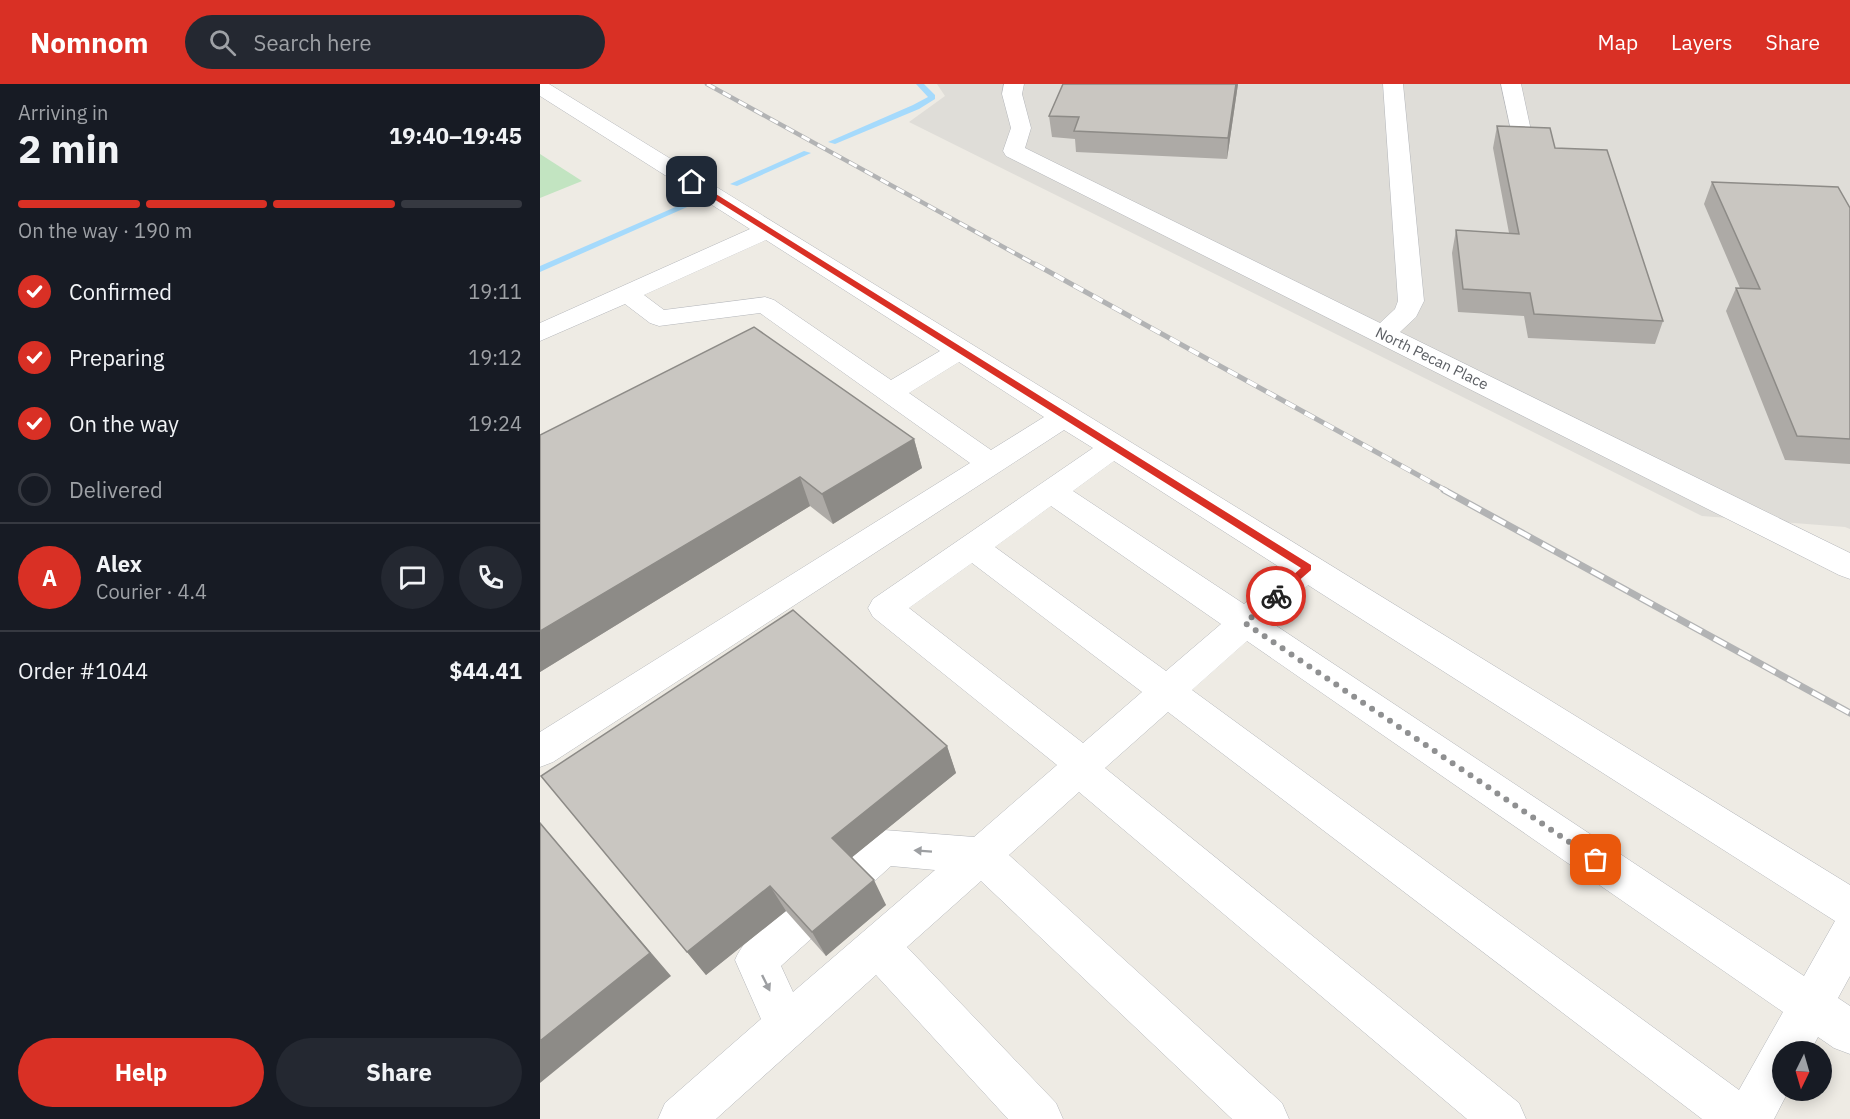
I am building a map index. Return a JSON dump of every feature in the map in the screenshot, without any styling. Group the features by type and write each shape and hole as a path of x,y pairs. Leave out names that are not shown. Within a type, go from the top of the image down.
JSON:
{"street":[{"name":"North Pecan Place","path":"1014,84 1012,94 1021,128 1014,150 1850,567"},
{"path":"1383,334 1407,312 1412,301 1394,84"},
{"path":"1511,84 1523,140"},
{"path":"540,87 1850,908"},
{"path":"540,333 768,230"},
{"path":"627,294 659,318 765,305 991,464"},
{"path":"890,393 960,350"},
{"path":"540,751 1066,416"},
{"path":"1114,447 885,608 1081,767 1503,1119"},
{"path":"1051,491 1850,1032"},
{"path":"972,546 1740,1119"},
{"path":"681,1119 1308,568"},
{"path":"855,873 884,848 981,855 1266,1119"},
{"path":"787,1026 756,960 797,924"},
{"path":"1792,1041 1850,934"},
{"path":"878,946 1040,1119"},
{"path":"1749,1119 1772,1076"}],"shaded area":[{"path":"937,84 1850,84 1850,529 1702,516 909,122 945,96"}],"green space":[{"path":"540,154 582,181 540,198"}],"building":[{"path":"1063,84 1236,84 1228,138 1074,131 1079,117 1049,116"},
{"path":"1497,126 1550,128 1555,148 1607,150 1663,321 1534,314 1530,293 1463,289 1456,230 1519,234"},
{"path":"1712,182 1838,187 1850,208 1850,439 1797,436 1736,288 1760,289"},
{"path":"754,327 914,439 822,494 800,477 540,631 540,435"},
{"path":"793,610 947,746 832,838 874,880 812,932 770,886 687,952 541,776"},
{"path":"540,823 650,953 540,1041"}],"waterway":[{"path":"832,142 916,107 932,97 920,84"},
{"path":"734,184 807,153"},
{"path":"540,269 690,204"}],"railway":[{"path":"707,84 1038,266"},
{"path":"1035,264 1447,491"},
{"path":"1444,490 1850,713"}],"way so far":[{"path":"1276,596 1245,623 1596,860"}],"route":[{"path":"692,182 1308,568 1276,596"}]}
